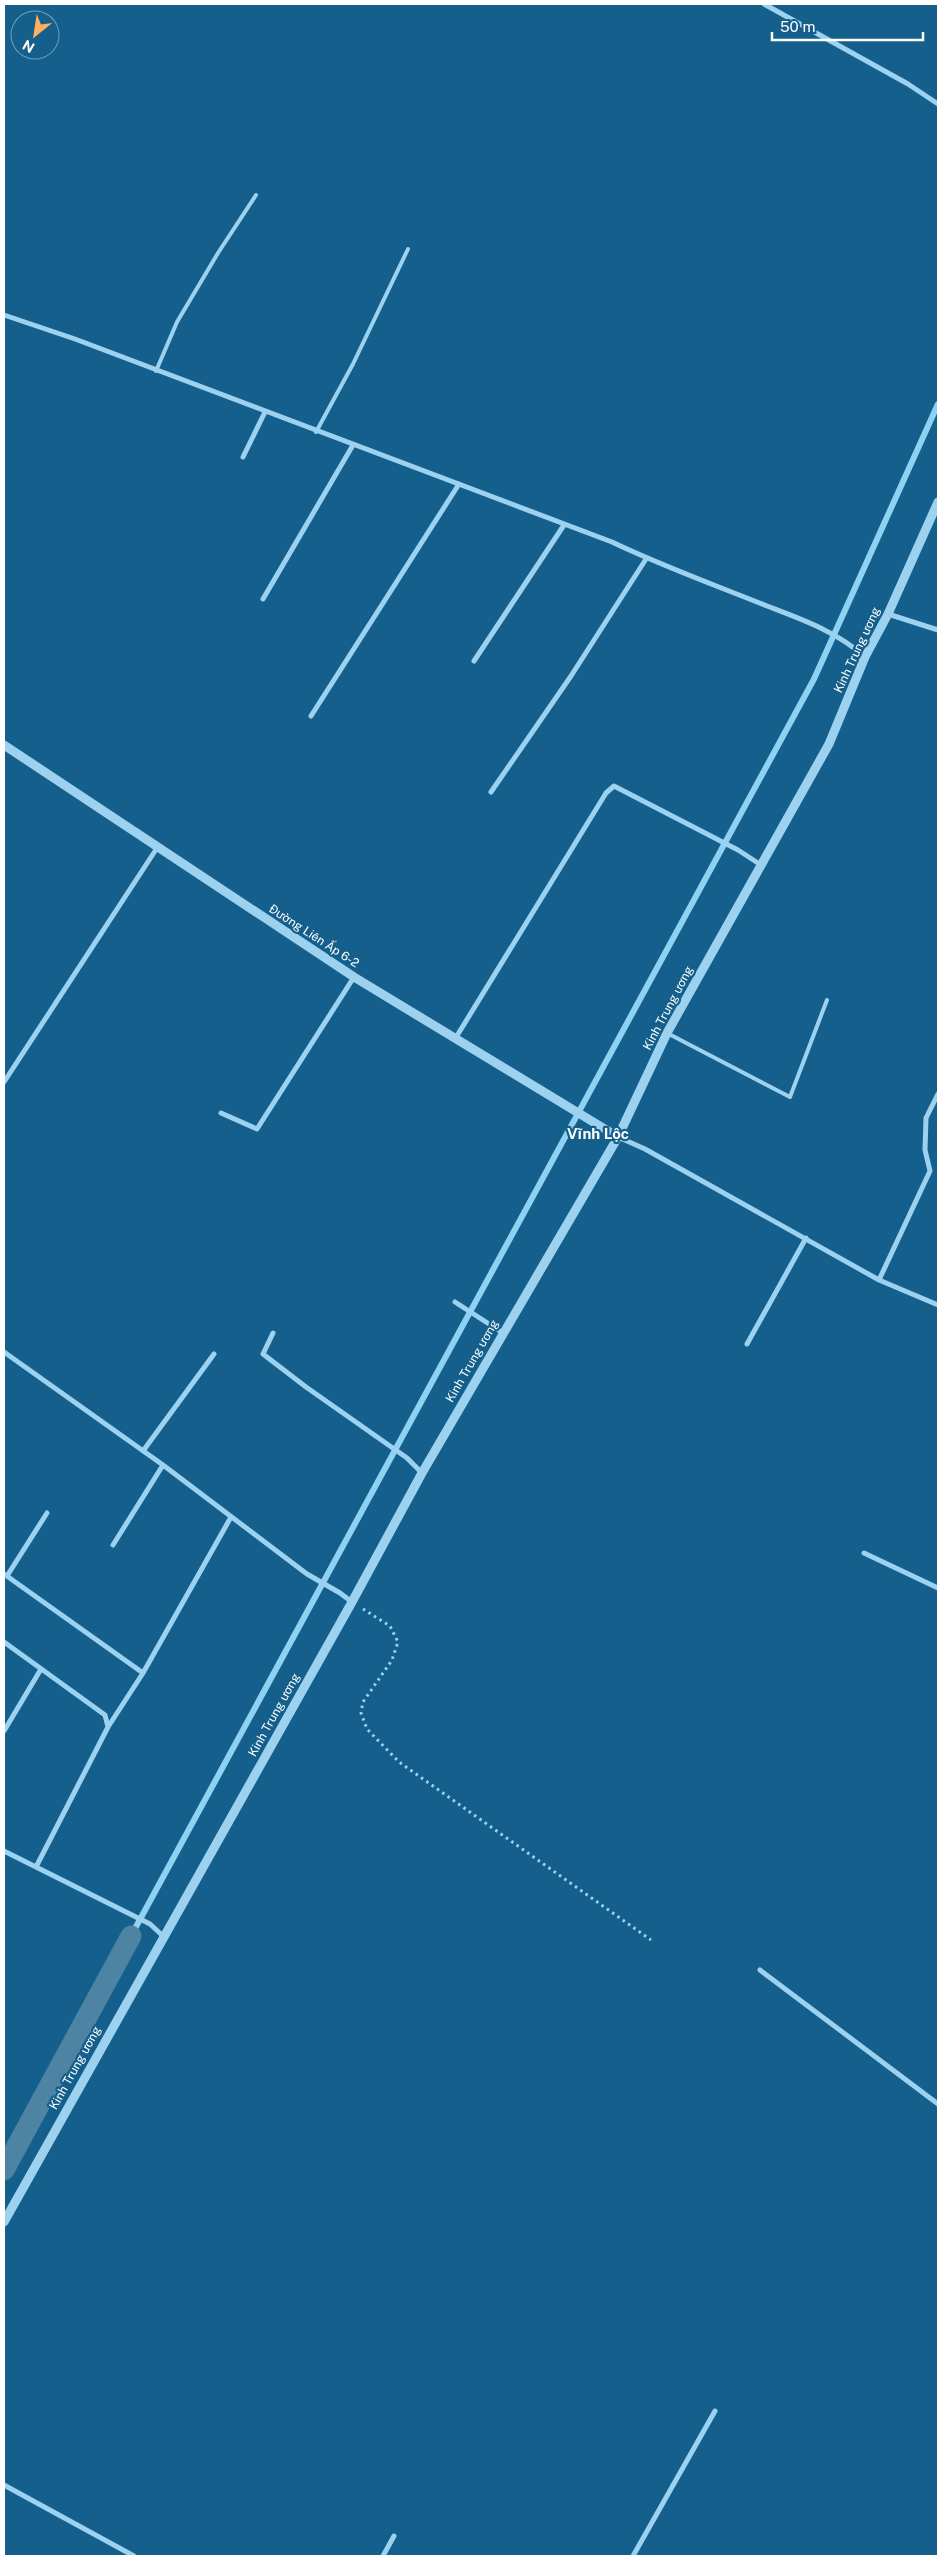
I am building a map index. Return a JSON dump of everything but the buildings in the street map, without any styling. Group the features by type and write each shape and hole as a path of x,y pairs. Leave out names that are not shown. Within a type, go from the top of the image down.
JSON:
{"street":[{"path":"764,4 890,74 938,104"},
{"path":"4,315 74,339 316,432 612,542 646,558 800,619 850,642 865,657"},
{"path":"243,457 265,412"},
{"path":"264,599 353,445"},
{"path":"311,716 458,484"},
{"name":"Kinh Trung ương","path":"4,2222 352,1602 422,1472 618,1137 667,1033 762,866 828,744 865,657 888,614 938,502"},
{"path":"474,661 564,525"},
{"path":"490,792 571,676 646,558"},
{"path":"888,614 938,630"},
{"name":"Đường Liên Ấp 6-2","path":"4,746 354,977 454,1040 562,1102 618,1137"},
{"path":"454,1040 606,793 614,786 738,850 762,866"},
{"path":"4,1082 157,848"},
{"path":"221,1113 257,1129 354,977"},
{"path":"880,1280 930,1171 925,1150 926,1118 938,1094"},
{"path":"618,1137 645,1149 880,1280 938,1305"},
{"path":"747,1344 806,1238"},
{"path":"455,1302 503,1333"},
{"path":"273,1333 264,1354 306,1387 407,1458 422,1472"},
{"path":"4,1352 163,1465 307,1574 352,1602"},
{"path":"143,1451 214,1354"},
{"path":"113,1545 163,1465"},
{"path":"47,1513 5,1575 143,1673"},
{"path":"36,1867 108,1727 143,1673 231,1517"},
{"path":"864,1553 938,1588"},
{"path":"4,1642 105,1715 108,1727"},
{"path":"4,1731 41,1669"},
{"path":"4,1850 150,1924 163,1936"},
{"path":"760,1970 938,2104"},
{"path":"633,2556 715,2411"},
{"path":"4,2485 134,2556"},
{"path":"383,2556 394,2536"}],"lane":[{"path":"156,371 177,322 218,253 256,195"},
{"path":"316,432 353,364 408,249"},
{"path":"667,1033 790,1097 827,1000"}],"path":[{"path":"352,1602 390,1626 398,1642 392,1660 363,1702 361,1713 367,1729 399,1762 651,1940"}],"waterway":[{"path":"131,1936 814,679 938,404"},
{"path":"4,2170 131,1936"}],"district":[{"name":"Vĩnh Lộc","path":"598,1134"}]}
